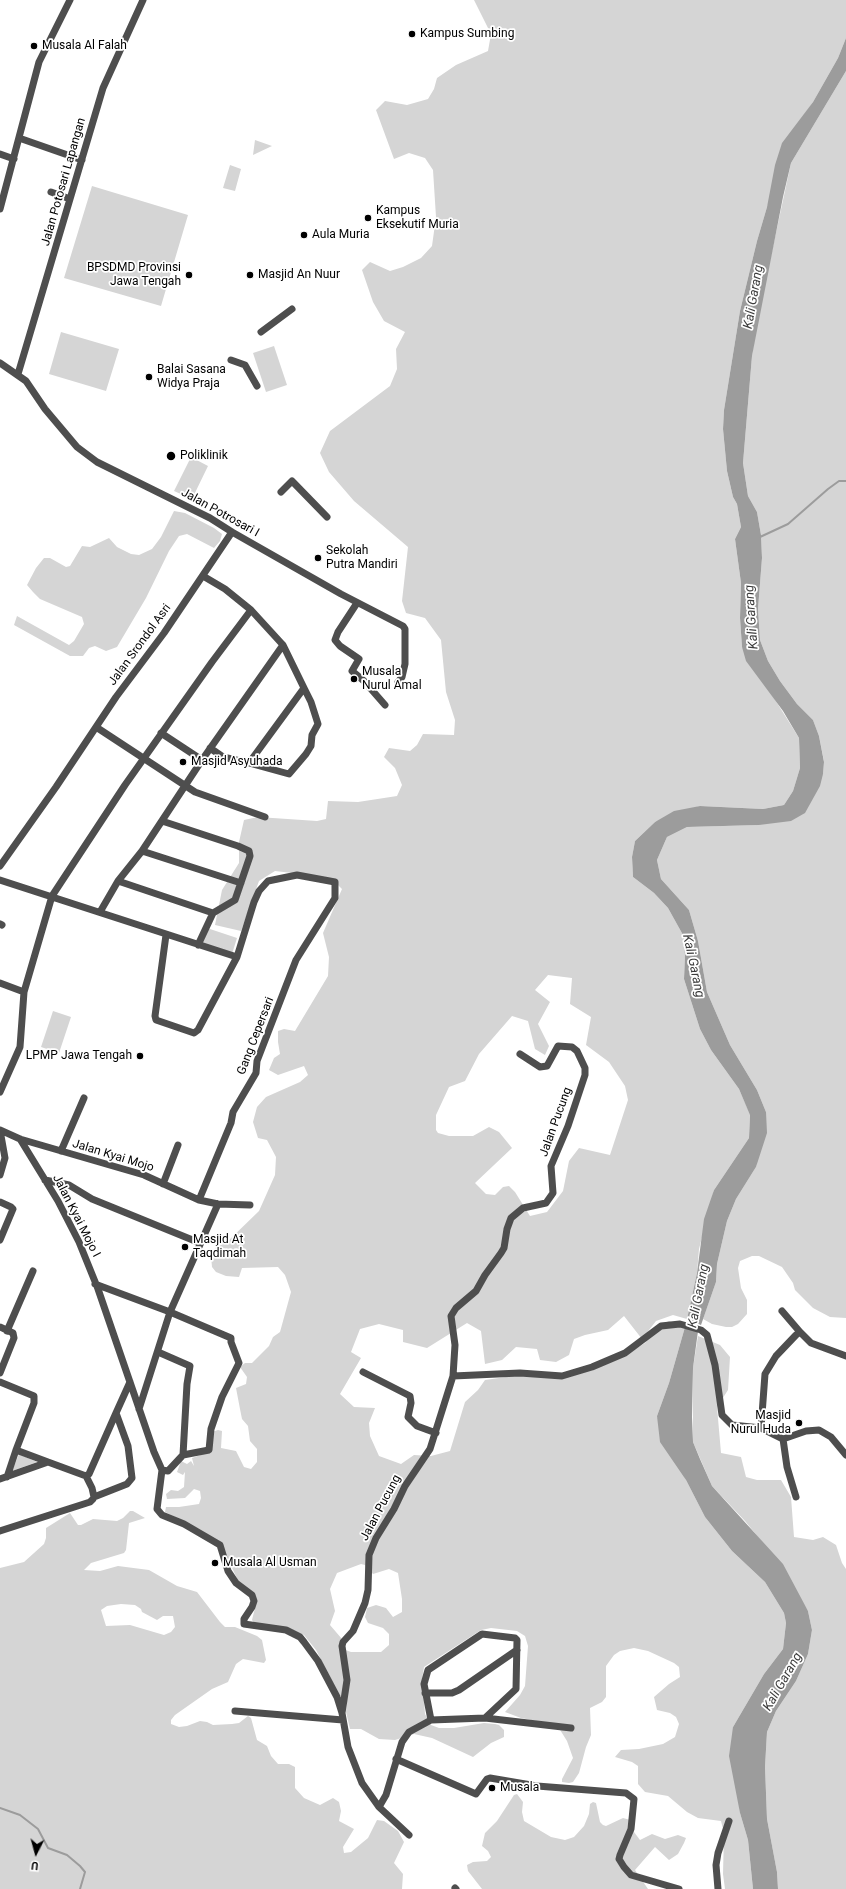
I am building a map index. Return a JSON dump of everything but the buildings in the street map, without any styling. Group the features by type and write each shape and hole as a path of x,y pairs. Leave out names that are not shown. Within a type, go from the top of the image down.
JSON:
{"street":[{"path":"0,209 39,62 70,0"},
{"name":"Jalan Potosari Lapangan","path":"18,374 103,88 143,0"},
{"path":"19,138 82,160"},
{"path":"0,154 14,159"},
{"path":"51,192 70,199"},
{"path":"261,332 292,309"},
{"path":"231,360 245,365 257,386"},
{"name":"Jalan Potrosari I","path":"0,363 18,374 26,381 45,409 77,447 86,455 97,462 210,518 356,603 381,616 399,623 405,629 405,664 402,677 398,682"},
{"path":"281,492 292,481 327,517"},
{"name":"Jalan Srondol Asri","path":"0,866 203,576 232,532"},
{"path":"203,576 225,589 251,610 283,645 311,702 318,724 312,734 311,746 289,774 231,760 210,748"},
{"path":"356,603 338,632 335,640 340,646 359,659 352,671 364,681 385,705"},
{"path":"0,1092 22,1040 24,992 52,896 91,835 143,759 251,610"},
{"path":"100,912 118,881 142,851 210,748 283,645"},
{"path":"248,763 304,688"},
{"path":"96,727 184,786 208,798 265,816"},
{"path":"162,733 202,760"},
{"path":"162,821 249,851 250,861 234,901 213,913 198,945"},
{"path":"142,851 241,883"},
{"name":"Gang Cepersari","path":"199,1200 231,1123 233,1112 256,1073 257,1061 296,960 336,898 335,882 297,875 270,880 259,891 254,902 237,958"},
{"path":"0,880 237,958 198,1030 191,1032 156,1020 155,1016 166,935"},
{"path":"118,881 213,913"},
{"path":"0,983 24,992"},
{"name":"Jalan Pucung","path":"342,1716 347,1680 342,1646 343,1642 353,1632 365,1603 368,1590 369,1555 376,1538 394,1509 405,1486 430,1449 436,1433 453,1376 455,1345 451,1316 456,1308 476,1291 485,1275 501,1253 504,1248 506,1229 511,1218 523,1208 546,1202 551,1197 554,1189 552,1166 568,1126 585,1075 585,1068 578,1051 572,1047 558,1046 547,1066 540,1067 520,1054"},
{"path":"61,1151 84,1098"},
{"path":"0,1130 5,1158 0,1175"},
{"name":"Jalan Kyai Mojo","path":"0,1130 20,1139 144,1175 199,1200 218,1204 250,1205"},
{"name":"Jalan Kyai Mojo I","path":"20,1139 46,1180 79,1242 95,1284 162,1470 157,1509 162,1515 196,1531 220,1545 228,1570 236,1583 252,1595 254,1600 252,1607 244,1619 244,1624 286,1630 300,1637 318,1661 337,1697 342,1716"},
{"path":"163,1184 178,1145"},
{"path":"46,1180 69,1185 92,1199 200,1243"},
{"path":"0,1202 11,1206 13,1210 0,1240"},
{"path":"139,1409 170,1312 200,1243 211,1223 218,1204"},
{"path":"7,1331 33,1271"},
{"path":"95,1284 170,1312 231,1338 231,1342 239,1362 210,1429 209,1450 183,1455 168,1471 162,1470"},
{"path":"782,1311 811,1343 846,1356"},
{"path":"453,1376 520,1373 562,1376 592,1367 625,1353 661,1326 680,1324 701,1330 707,1335 723,1417 732,1425 761,1428 783,1439 806,1431 819,1430 831,1437 846,1455"},
{"path":"0,1327 14,1334 14,1341 0,1373"},
{"path":"761,1428 762,1390 767,1368 776,1356 800,1332"},
{"path":"158,1352 190,1366 187,1384 183,1455"},
{"path":"363,1372 410,1396 411,1403 408,1417 417,1426 436,1433"},
{"path":"0,1382 35,1397 16,1450 3,1478"},
{"path":"86,1476 89,1474 130,1382"},
{"path":"0,1531 90,1502 94,1497 127,1484 132,1478 128,1446 116,1413"},
{"path":"783,1439 787,1467 796,1497"},
{"path":"16,1450 86,1476 94,1497"},
{"path":"3,1478 48,1462"},
{"path":"430,1720 424,1684 428,1670 482,1634 515,1638 517,1650 516,1689 485,1718"},
{"path":"425,1693 452,1692 459,1690 517,1650"},
{"path":"234,1711 342,1716 348,1747 362,1784 379,1807 409,1835"},
{"path":"379,1807 386,1795 402,1742 409,1732 430,1720 485,1718 571,1728"},
{"path":"396,1759 476,1794 487,1779 490,1778 537,1786 626,1793 634,1799 631,1829 620,1855 622,1863 631,1875 679,1889"},
{"path":"718,1889 716,1866 718,1853 729,1821"}],"shaded area":[{"path":"474,0 846,0 846,38 838,58 813,102 799,122 767,207 740,311 724,410 723,429 727,471 733,497 737,504 741,527 735,539 741,583 740,618 742,647 799,738 800,768 793,791 784,805 763,809 700,806 655,822 635,841 632,857 633,877 654,893 668,908 683,935 685,956 684,979 700,1029 711,1050 739,1089 750,1114 749,1138 714,1190 699,1249 697,1273 687,1319 673,1315 656,1321 642,1339 624,1316 608,1330 574,1339 569,1355 556,1362 540,1360 537,1349 516,1347 502,1360 485,1364 481,1331 467,1323 427,1348 403,1342 403,1330 379,1324 360,1329 351,1352 361,1358 340,1394 354,1407 375,1408 369,1423 370,1436 379,1456 401,1464 414,1455 431,1456 450,1451 465,1402 478,1390 485,1380 520,1375 561,1379 632,1351 645,1343 660,1325 669,1321 685,1327 669,1383 657,1416 686,1480 705,1517 732,1551 765,1582 784,1613 786,1623 783,1649 764,1674 733,1727 740,1813 748,1840 753,1889 725,1889 723,1874 724,1833 721,1821 698,1818 687,1812 668,1796 645,1792 638,1784 638,1766 632,1762 615,1757 621,1750 639,1749 663,1744 675,1737 679,1724 676,1717 670,1713 657,1710 654,1697 680,1677 679,1667 674,1663 648,1651 634,1648 620,1651 614,1655 606,1666 606,1697 602,1702 590,1708 591,1735 579,1773 573,1782 562,1782 562,1779 573,1758 567,1741 557,1725 521,1718 505,1712 520,1695 525,1686 528,1646 525,1636 517,1631 491,1628 481,1630 424,1667 422,1679 425,1714 431,1725 439,1728 454,1728 484,1723 495,1724 499,1725 504,1730 504,1737 491,1743 473,1757 432,1738 414,1734 395,1740 379,1739 361,1729 350,1729 346,1712 347,1702 340,1696 316,1650 304,1635 288,1628 255,1624 252,1620 255,1608 249,1595 241,1587 221,1544 201,1530 165,1512 166,1507 199,1504 201,1498 200,1491 194,1489 185,1498 167,1499 166,1494 171,1490 178,1491 184,1487 185,1472 183,1475 177,1472 181,1461 187,1464 191,1461 194,1466 192,1458 212,1451 212,1432 218,1430 222,1431 221,1448 236,1451 244,1467 251,1469 257,1462 257,1449 250,1441 248,1426 242,1419 236,1388 246,1384 247,1377 240,1367 245,1363 252,1363 269,1346 273,1337 280,1332 291,1292 285,1275 278,1267 242,1268 239,1277 226,1276 216,1272 212,1267 211,1256 216,1247 226,1243 259,1211 275,1175 276,1157 267,1140 258,1138 253,1122 257,1107 266,1097 300,1082 308,1075 304,1066 278,1075 269,1070 274,1058 280,1054 278,1031 284,1029 295,1031 328,976 329,957 323,933 342,889 335,882 318,876 275,871 259,881 241,931 215,925 222,890 239,863 239,842 244,820 258,817 317,821 326,819 328,801 358,802 397,796 402,785 395,768 384,757 389,748 410,751 417,745 423,734 454,735 455,720 446,692 441,640 425,618 406,613 402,601 408,547 354,501 329,472 320,453 330,431 390,386 397,369 396,349 405,332 384,321 373,302 362,270 370,262 390,271 403,267 421,258 432,246 436,217 433,170 425,158 409,153 394,159 376,110 385,101 407,105 428,99 434,89 437,78 456,65 488,51 491,34","holes":["548,975 572,978 570,1004 591,1017 586,1045 609,1062 625,1086 628,1100 610,1155 579,1148 569,1161 563,1191 547,1212 530,1216 515,1192 509,1186 503,1187 495,1195 486,1194 475,1183 512,1148 499,1132 489,1127 473,1136 449,1136 438,1133 436,1130 436,1115 449,1087 465,1081 479,1054 512,1016 528,1021 535,1049 545,1055 549,1046 538,1024 550,1002 535,990","361,1564 365,1565 373,1574 389,1569 398,1573 402,1599 402,1612 393,1617 386,1608 376,1605 367,1608 365,1617 368,1623 383,1628 389,1634 389,1645 381,1652 351,1652 340,1648 342,1639 330,1625 335,1611 330,1589 337,1573"]},
{"path":"846,71 846,1318 830,1317 813,1308 795,1290 793,1283 782,1267 759,1256 752,1256 740,1261 738,1268 741,1288 747,1300 747,1314 738,1324 732,1327 726,1327 712,1324 703,1319 716,1282 717,1264 727,1221 736,1199 756,1167 766,1112 757,1090 730,1045 707,992 698,941 689,910 661,879 657,860 667,837 687,827 759,825 823,774 824,761 819,736 813,720 797,704 780,681 768,661 760,640 758,609 762,558 761,535 757,512 748,496 743,463 752,356 757,321 791,163"},
{"path":"255,140 272,146 253,155"},
{"path":"230,165 241,169 235,191 223,188"},
{"path":"92,186 188,215 161,306 64,278"},
{"path":"61,332 119,349 106,391 49,374"},
{"path":"274,346 287,385 266,392 253,353"},
{"path":"191,457 208,466 192,499 174,491"},
{"path":"174,511 185,513 214,528 222,534 220,541 214,548 187,534 179,536 169,551 146,598 117,647 106,651 95,646 89,648 83,656 70,656 14,625 17,616 69,645 74,641 84,624 82,617 40,599 33,592 27,585 36,568 44,558 50,558 66,567 70,566 82,546 90,547 109,538 117,547 131,554 139,555 152,549 161,537"},
{"path":"207,928 237,938 232,954 201,944"},
{"path":"53,1011 71,1017 59,1053 41,1047"},
{"path":"698,1336 720,1345 730,1357 728,1390 717,1407 721,1453 741,1457 746,1477 757,1480 781,1480 791,1497 794,1537 813,1540 823,1537 836,1545 842,1563 846,1569 846,1889 778,1889 777,1872 767,1819 765,1767 767,1732 776,1711 796,1681 808,1654 812,1630 808,1611 763,1543 745,1521 712,1486 693,1442 693,1368"},
{"path":"19,1454 37,1462 12,1471"},
{"path":"130,1511 133,1511 145,1518 129,1523 126,1550 124,1553 91,1563 84,1570 100,1571 118,1566 149,1570 177,1586 197,1592 225,1627 235,1627 257,1636 262,1640 266,1660 264,1663 243,1659 236,1664 228,1682 212,1689 175,1715 171,1720 171,1724 179,1727 187,1726 200,1721 213,1725 232,1724 239,1723 248,1716 251,1718 257,1740 267,1746 271,1756 278,1764 289,1764 295,1767 295,1788 304,1798 320,1805 333,1798 339,1802 341,1811 339,1821 354,1829 343,1847 344,1853 351,1852 368,1838 377,1820 384,1821 398,1831 404,1842 394,1863 403,1874 402,1889 0,1889 0,1568 24,1562 44,1544 46,1538 46,1528 70,1513 78,1525 93,1519 117,1521 123,1518","holes":["121,1604 135,1605 141,1609 142,1612 157,1620 163,1616 173,1616 175,1627 171,1632 164,1635 130,1625 106,1626 101,1610 107,1606"]},
{"path":"517,1794 523,1802 522,1812 524,1821 551,1837 565,1840 574,1837 584,1826 589,1814 590,1804 593,1802 596,1803 600,1822 603,1825 606,1826 623,1818 634,1821 634,1832 640,1840 652,1834 665,1839 678,1835 686,1838 678,1854 669,1860 655,1847 635,1870 648,1889 482,1889 468,1871 467,1865 473,1862 487,1861 491,1857 488,1851 482,1846 485,1833 497,1821 514,1795"}],"water":[{"name":"Kali Garang","path":"846,38 846,71 791,163 752,356 743,463 748,496 757,512 761,535 762,558 758,609 760,640 768,661 780,681 797,704 813,720 819,736 824,762 823,774 820,786 805,813 791,821 759,825 687,827 667,837 657,860 661,879 689,910 698,941 707,992 730,1045 757,1090 766,1112 767,1133 756,1167 736,1199 727,1221 717,1264 716,1282 701,1325 687,1319 697,1273 704,1219 714,1190 749,1138 750,1115 739,1089 711,1050 700,1029 684,979 685,956 683,935 668,908 654,893 633,877 632,857 635,841 655,822 674,811 700,806 763,809 784,805 793,791 800,768 799,738 783,711 746,661 742,647 740,618 741,583 735,539 741,527 737,504 733,497 727,471 723,429 724,410 740,311 767,207 775,165 782,143 813,102 838,58"},
{"name":"Kali Garang","path":"685,1327 698,1331 693,1368 692,1417 693,1442 700,1459 712,1486 783,1564 808,1611 812,1630 808,1654 796,1681 776,1711 767,1732 765,1767 767,1819 777,1872 778,1889 753,1889 748,1840 740,1813 729,1756 733,1727 764,1674 783,1649 786,1623 784,1613 765,1582 732,1551 705,1517 686,1480 660,1442 657,1416 669,1383"}],"waterway":[{"path":"760,537 788,524 828,489 839,481 846,481"},
{"path":"0,1808 20,1815 38,1829 48,1848 67,1855 80,1866 85,1872 80,1889"}],"place":[{"name":"Kampus Sumbing","path":"412,34"},
{"name":"Musala Al Falah","path":"34,46"},
{"name":"Kampus Eksekutif Muria","path":"368,218"},
{"name":"Aula Muria","path":"304,235"},
{"name":"BPSDMD Provinsi Jawa Tengah","path":"189,275"},
{"name":"Masjid An Nuur","path":"250,275"},
{"name":"Balai Sasana Widya Praja","path":"149,377"},
{"name":"Poliklinik","path":"171,456"},
{"name":"Sekolah Putra Mandiri","path":"318,558"},
{"name":"Musala Nurul Amal","path":"354,679"},
{"name":"Masjid Asyuhada","path":"183,762"},
{"name":"LPMP Jawa Tengah","path":"140,1056"},
{"name":"Masjid At Taqdimah","path":"185,1247"},
{"name":"Masjid Nurul Huda","path":"799,1423"},
{"name":"Musala Al Usman","path":"215,1563"},
{"name":"Musala","path":"492,1788"}]}
